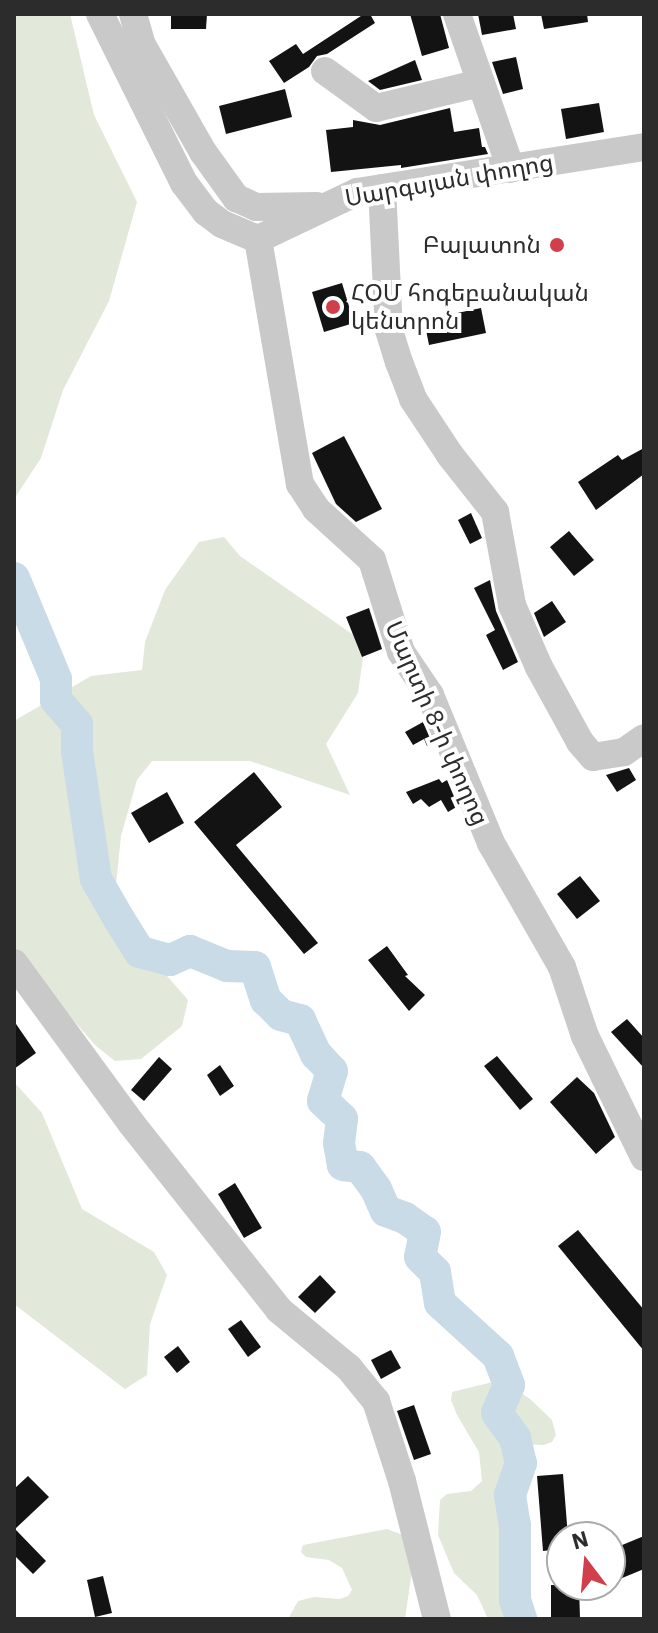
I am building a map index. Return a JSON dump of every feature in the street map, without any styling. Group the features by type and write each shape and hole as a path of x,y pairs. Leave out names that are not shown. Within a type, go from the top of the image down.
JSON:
{"street":[{"path":"100,14 184,183 214,218 258,239"},
{"path":"133,14 142,45 203,152 236,198 256,207 321,206"},
{"path":"457,14 511,169"},
{"path":"325,71 376,108 481,83"},
{"name":"Սարգսյան փողոց","path":"258,239 321,206 357,192 644,147"},
{"path":"382,188 389,330 399,362 413,399 495,512 512,605 539,667 580,742 593,757 624,752 644,738"},
{"name":"Մարտի 8-ի փողոց","path":"258,239 300,484 316,509 372,560 401,652 430,695 491,843 562,967 585,1036 644,1157"},
{"path":"14,963 131,1123 279,1310 349,1368 376,1401 402,1481 437,1619"}],"shaded area":[{"path":"14,14 70,14 94,115 137,202 109,301 63,390 41,458 14,499"},
{"path":"224,537 240,556 365,643 358,693 326,744 350,795 250,761 152,761 137,780 121,836 113,914 188,1000 182,1026 141,1059 115,1061 96,1046 14,953 14,721 91,676 142,670 145,642 165,590 199,542"},
{"path":"14,1082 42,1113 82,1209 154,1252 167,1275 150,1324 147,1375 125,1389 14,1304"},
{"path":"497,1381 505,1382 530,1399 552,1420 556,1435 552,1442 544,1445 521,1444 514,1459 513,1567 530,1619 488,1619 477,1595 454,1573 438,1535 440,1500 447,1494 471,1491 482,1481 479,1452 457,1415 451,1400 452,1392"},
{"path":"387,1529 403,1535 413,1564 405,1619 288,1619 298,1601 314,1597 340,1599 352,1590 342,1568 329,1560 306,1557 301,1552 303,1545"}],"building":[{"path":"171,14 207,14 206,29 171,29"},
{"path":"364,14 370,14 375,23 327,54 317,56 309,67 284,83 269,61 296,44 303,54"},
{"path":"410,14 440,14 449,48 422,56"},
{"path":"478,14 513,14 516,29 482,35"},
{"path":"541,14 587,14 588,22 544,29"},
{"path":"516,57 523,89 503,94 492,62"},
{"path":"415,60 422,80 380,90 368,81"},
{"path":"285,89 292,117 226,134 219,106"},
{"path":"599,103 604,132 566,139 561,109"},
{"path":"450,108 454,132 479,128 482,147 488,154 401,168 401,165 331,172 326,130 353,127 353,120 380,125"},
{"name":"ՀՕՄ հոգեբանական կենտրոն","path":"342,283 354,323 324,332 312,292"},
{"path":"481,308 486,333 429,345 424,320"},
{"path":"344,436 382,509 356,522 336,504 312,453"},
{"path":"644,448 644,474 596,510 578,482 618,455 622,460"},
{"path":"471,513 482,538 470,544 458,520"},
{"path":"569,531 594,560 574,576 550,547"},
{"path":"490,580 496,611 518,662 503,670 486,635 495,630 474,588"},
{"path":"552,601 566,622 544,637 534,613"},
{"path":"369,608 382,649 362,657 346,617"},
{"path":"423,722 432,743 427,746 424,739 413,745 405,732"},
{"path":"629,768 636,780 617,792 606,775"},
{"path":"254,772 282,807 236,845 318,943 304,954 194,822"},
{"path":"439,779 442,783 447,780 458,806 448,812 441,800 429,807 421,799 413,804 406,792"},
{"path":"167,792 184,823 149,843 131,813"},
{"path":"580,876 600,901 577,919 557,894"},
{"path":"387,946 408,975 405,976 425,995 409,1011 368,960"},
{"path":"627,1019 644,1038 644,1068 611,1032"},
{"path":"14,1021 36,1053 14,1069"},
{"path":"497,1056 533,1099 520,1110 484,1066"},
{"path":"159,1057 172,1069 144,1101 131,1090"},
{"path":"220,1065 234,1086 220,1096 207,1075"},
{"path":"577,1077 594,1093 615,1137 596,1154 550,1102"},
{"path":"235,1183 262,1228 244,1238 218,1194"},
{"path":"578,1230 644,1310 644,1351 558,1246"},
{"path":"320,1275 336,1292 315,1313 298,1297"},
{"path":"241,1320 261,1347 248,1357 228,1329"},
{"path":"178,1346 190,1362 177,1373 164,1357"},
{"path":"391,1350 401,1368 381,1379 371,1360"},
{"path":"414,1405 431,1454 414,1460 397,1411"},
{"path":"563,1474 567,1521 546,1521 546,1551 543,1551 537,1476"},
{"path":"28,1476 49,1497 15,1529 46,1561 33,1574 14,1555 14,1489"},
{"path":"644,1536 644,1569 626,1576 626,1543"},
{"path":"103,1576 112,1613 95,1617 87,1580"},
{"path":"551,1601 579,1601 580,1619 551,1619"}],"waterway":[{"path":"14,578 56,679 56,700 77,724 77,751 96,879 119,919 140,952 170,960 190,951 227,966 255,967 266,1000 281,1015 300,1020 316,1054 332,1071 323,1101 342,1119 339,1143 343,1165 360,1167 376,1189 386,1211 405,1218 425,1232 420,1257 435,1272 440,1303 498,1356 509,1385 497,1413 515,1438 521,1463 510,1495 515,1525 515,1600 521,1619"}],"place":[{"name":"Բալատոն","path":"557,245"},
{"name":"ՀՕՄ հոգեբանական կենտրոն","path":"333,307"}]}
